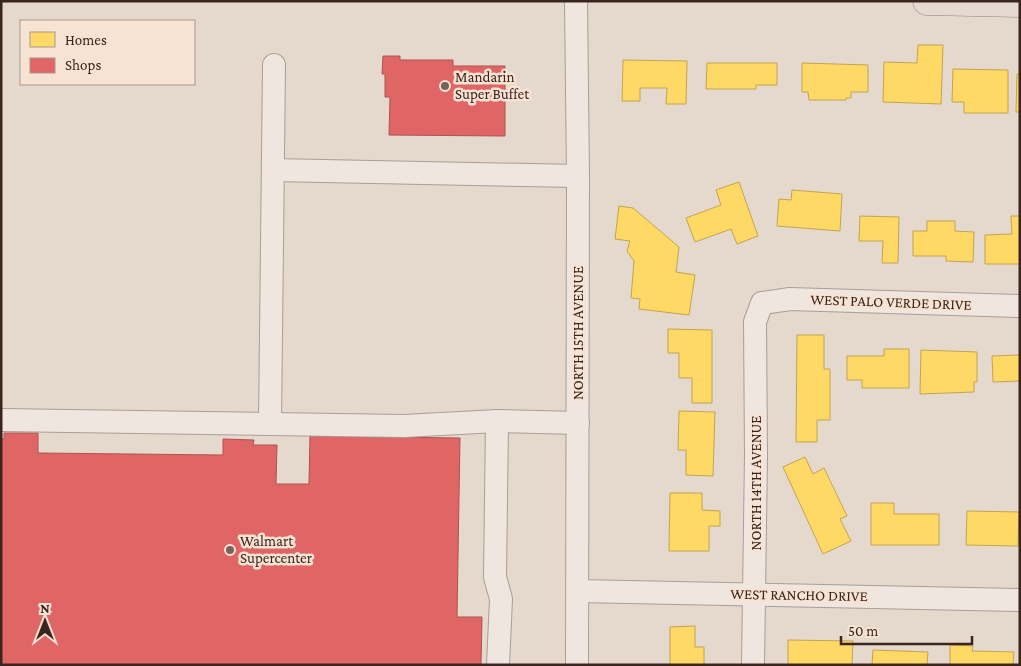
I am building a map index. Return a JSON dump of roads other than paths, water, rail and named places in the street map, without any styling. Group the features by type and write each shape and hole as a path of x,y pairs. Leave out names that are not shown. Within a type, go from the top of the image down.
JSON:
{"main road":[{"path":"927,1 1020,3"}],"street":[{"name":"NORTH 15TH AVENUE","path":"576,1 578,176 577,665"},
{"path":"270,424 274,65"},
{"path":"273,170 578,176"},
{"name":"WEST PALO VERDE DRIVE","path":"762,303 790,299 1020,306"},
{"name":"NORTH 14TH AVENUE","path":"753,665 755,594 755,322 762,303"},
{"path":"1,420 404,426 497,421 578,423"},
{"path":"497,421 495,577 501,599 498,665"},
{"name":"WEST RANCHO DRIVE","path":"578,591 1020,600"}],"place":[{"name":"Mandarin Super Buffet","path":"445,86"},
{"name":"Walmart Supercenter","path":"230,550"}]}
